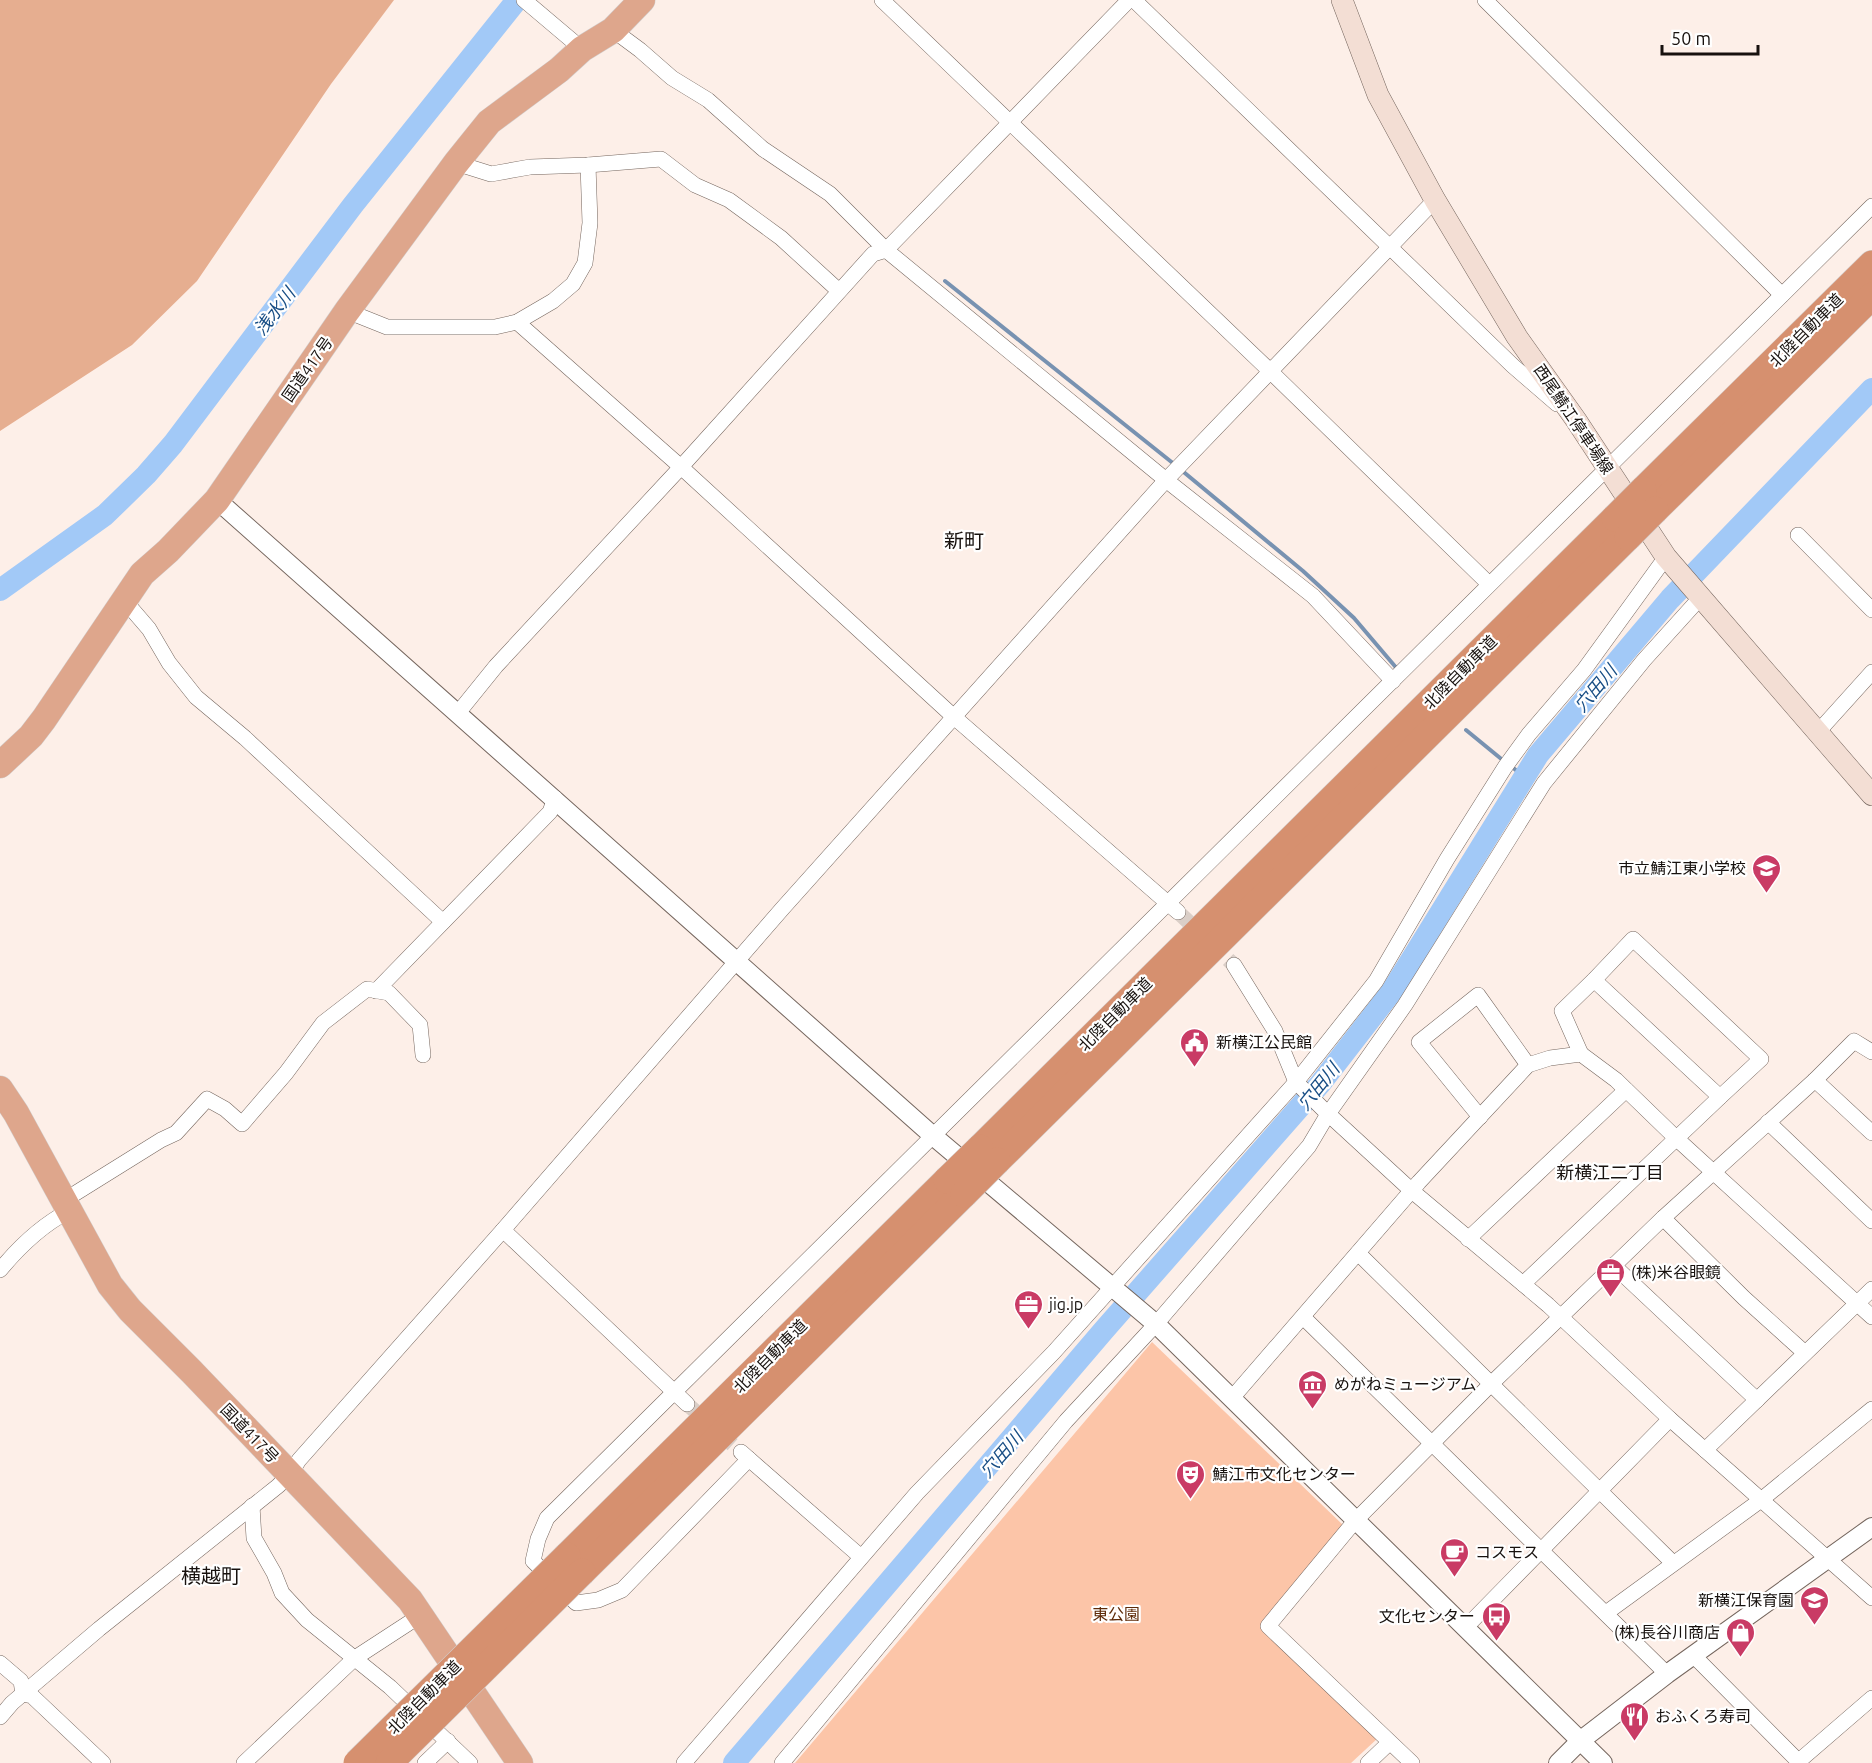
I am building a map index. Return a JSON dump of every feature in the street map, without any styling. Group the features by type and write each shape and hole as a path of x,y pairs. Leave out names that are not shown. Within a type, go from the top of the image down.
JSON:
{"highway":[{"name":"国道417号","path":"0,765 31,736 44,719 142,573 168,551 217,500 347,311 489,122 559,70 582,49 613,30 642,0"},
{"name":"北陸自動車道","path":"1649,500 1872,264"},
{"name":"北陸自動車道","path":"389,1763 575,1564 1621,527 1872,296"},
{"name":"国道417号","path":"0,1089 29,1136 110,1285 130,1310 410,1600 520,1763"},
{"name":"北陸自動車道","path":"357,1763 575,1564"}],"main road":[{"name":"西尾鯖江停車場線","path":"1342,0 1378,95 1435,200 1518,338 1671,562 1872,795"}],"street":[{"path":"524,0 582,49"},
{"path":"882,0 1489,584"},
{"path":"458,713 496,666 681,467 873,254 886,250 1129,0"},
{"path":"1134,0 1513,366 1576,420"},
{"path":"1485,0 1782,295"},
{"path":"613,30 672,78 708,100 763,149 830,194 886,250 1166,480 1313,596 1393,681"},
{"path":"456,163 491,174 530,167 661,159 695,185 729,200 781,238 839,291"},
{"path":"347,311 387,327 495,327 517,322 553,301 573,284 585,263 590,223 588,165"},
{"path":"0,1717 12,1703 99,1629 290,1474 299,1460 379,1368 503,1230 789,901 1166,480 1435,200"},
{"path":"861,1557 745,1455 622,1590 598,1600 576,1603 534,1561 538,1539 548,1518 932,1135 1173,908 1489,584 1872,206"},
{"path":"517,322 681,467 954,717 1173,908"},
{"path":"217,500 932,1135 1156,1324 1603,1763"},
{"path":"1798,535 1872,610"},
{"path":"684,1763 917,1493 1054,1352 1299,1084 1376,981 1447,859 1505,766 1671,562"},
{"path":"782,1763 1066,1421 1156,1324 1309,1146 1327,1112 1406,1005 1544,783 1700,595"},
{"path":"124,600 149,629 169,663 196,697 245,738 443,922"},
{"path":"1817,733 1872,672"},
{"path":"376,991 550,812 555,798"},
{"path":"1522,1284 1677,1139 1761,1059 1633,939 1562,1011 1581,1054 1617,1080 1677,1139 1872,1317"},
{"path":"1234,965 1275,1031 1299,1084 1327,1112 1412,1191 1548,1305 1558,1317 1670,1419 1872,1598"},
{"path":"1594,980 1720,1097"},
{"path":"0,1270 12,1255 66,1206 161,1140 176,1133 207,1099 225,1109 242,1124 286,1073 323,1023 367,989 390,993 420,1025 423,1055"},
{"path":"1480,1118 1419,1042 1482,991 1528,1065"},
{"path":"1412,1763 1268,1626 1355,1521 1558,1317 1815,1080 1854,1041 1872,1052"},
{"path":"1232,1398 1412,1191 1528,1065 1550,1058 1581,1054"},
{"path":"1815,1080 1872,1133"},
{"path":"1468,1239 1626,1090"},
{"path":"1768,1122 1872,1221"},
{"path":"1663,1218 1744,1298 1805,1353"},
{"path":"503,1230 687,1404"},
{"path":"1358,1253 1673,1563"},
{"path":"1613,1265 1757,1400"},
{"path":"1705,1450 1872,1289"},
{"path":"1303,1317 1667,1674"},
{"path":"1606,1613 1761,1500 1872,1409"},
{"path":"1466,1628 1670,1419"},
{"path":"252,1506 254,1538 274,1573 282,1593 307,1620 390,1687 470,1763"},
{"path":"1558,1763 1580,1741 1667,1674 1872,1527"},
{"path":"244,1763 355,1658 420,1615"},
{"path":"1694,1656 1800,1762 1872,1698"},
{"path":"0,1663 21,1681 23,1694"},
{"path":"23,1694 32,1696 103,1763"},
{"path":"425,1763 448,1741"},
{"path":"1368,1763 1389,1743"}],"green space":[{"name":"東公園","path":"1152,1342 1343,1525 1264,1624 1378,1738 1351,1763 795,1763"}],"shaded area":[{"path":"0,0 394,0 331,84 197,281 132,345 0,431"}],"waterway":[{"name":"浅水川","path":"0,590 105,515 146,475 173,444 353,205 517,0"},
{"path":"945,281 1174,464"},
{"name":"穴田川","path":"734,1763 1104,1330 1320,1084 1392,991 1538,755 1670,599 1872,389"},
{"path":"1180,469 1303,571 1354,618 1399,671"},
{"path":"1466,730 1505,762"},
{"path":"1511,766 1524,777"}],"tunnel":[{"path":"1178,912 1234,965"},
{"path":"687,1404 741,1452"}],"place":[{"name":"市立鯖江東小学校","path":"1767,894"},
{"name":"新横江公民館","path":"1195,1068"},
{"name":"(株)米谷眼鏡","path":"1610,1298"},
{"name":"jig.jp","path":"1028,1330"},
{"name":"めがねミュージアム","path":"1313,1410"},
{"name":"鯖江市文化センター","path":"1191,1500"},
{"name":"コスモス","path":"1454,1578"},
{"name":"新横江保育園","path":"1815,1626"},
{"name":"文化センター","path":"1496,1642"},
{"name":"(株)長谷川商店","path":"1741,1658"},
{"name":"おふくろ寿司","path":"1634,1742"}],"district":[{"name":"新町","path":"964,540"},
{"name":"新横江二丁目","path":"1610,1172"},
{"name":"横越町","path":"211,1575"}]}
